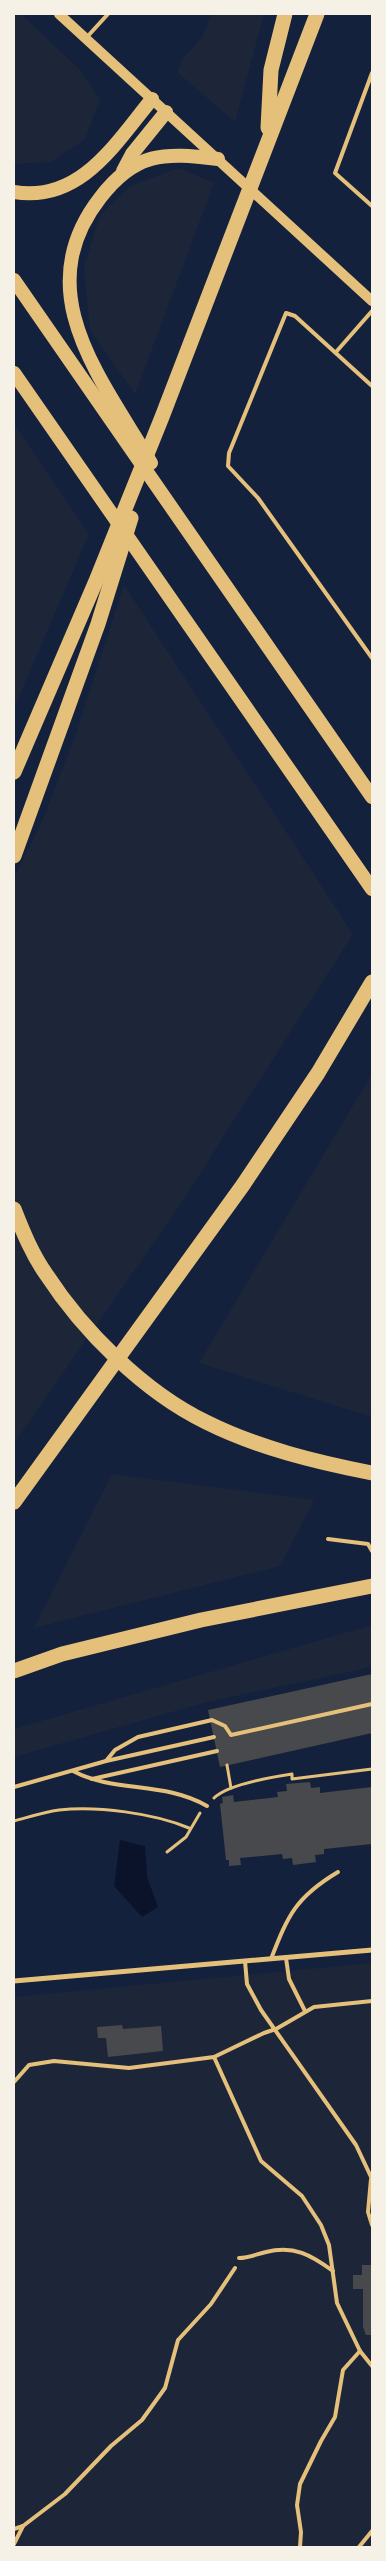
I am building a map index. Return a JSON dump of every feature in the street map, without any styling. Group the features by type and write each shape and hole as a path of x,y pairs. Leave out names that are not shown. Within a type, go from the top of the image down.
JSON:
{"highway":[{"path":"267,143 271,70 286,14"},
{"path":"14,772 96,581 162,417 317,14"},
{"path":"14,192 31,195 47,193 71,184 107,155 152,99"},
{"path":"166,112 132,154 121,174 91,209 81,229 71,258 68,288 76,326 82,341 181,517 203,552 372,797"},
{"path":"121,174 140,162 171,155 218,159"},
{"path":"14,280 181,517"},
{"path":"14,373 372,889"},
{"path":"14,856 98,624 162,417"},
{"path":"14,1502 151,1314 290,1116 372,982"},
{"path":"14,1209 30,1248 46,1275 88,1330 150,1387 204,1422 232,1434 288,1454 372,1473"},
{"path":"14,1671 62,1654 201,1620 372,1586"}],"main road":[{"path":"58,14 372,301"}],"street":[{"path":"14,1981 372,1950"}],"lane":[{"path":"86,39 108,14"},
{"path":"372,73 335,173 372,206"},
{"path":"336,352 372,311"},
{"path":"372,386 295,316 286,313 229,453 228,466 258,498 372,658"},
{"path":"328,1539 368,1544 372,1552"},
{"path":"106,1761 115,1750 138,1738 212,1720 225,1726 231,1735 372,1704"},
{"path":"14,1788 106,1761 214,1738"},
{"path":"88,1780 217,1751"},
{"path":"72,1771 88,1780 190,1796 207,1806"},
{"path":"271,1959 285,1923 298,1904 316,1886 338,1872"},
{"path":"286,1958 290,1979 305,2011"},
{"path":"245,1961 247,1984 276,2030 356,2145 372,2179 368,2212 372,2225"},
{"path":"14,2082 29,2065 54,2061 129,2068 214,2057 264,2033 276,2030 314,2007 372,2001"},
{"path":"214,2057 261,2160 302,2196 321,2225 329,2245 337,2303 360,2351 372,2366"},
{"path":"239,2258 249,2258 279,2249 293,2249 313,2256 332,2271"},
{"path":"14,2529 22,2526 65,2494 97,2460 153,2408 165,2388 178,2340 212,2304 235,2268"},
{"path":"300,2547 301,2532 297,2504 300,2484 320,2441 335,2417 343,2370 360,2351"},
{"path":"14,2544 22,2526"},
{"path":"359,2547 372,2531"}],"path":[{"path":"227,1765 231,1788"},
{"path":"167,1852 186,1837 189,1828 216,1795 231,1788 292,1774 292,1779 372,1768"},
{"path":"14,1821 45,1812 80,1809 149,1816 189,1828"}],"shaded area":[{"path":"14,14 21,14 80,70 100,99 85,139 51,162 14,164"},
{"path":"211,14 264,14 235,122 177,72 183,59 203,36"},
{"path":"179,168 214,183 135,394 90,330 84,268 100,215 132,185"},
{"path":"14,424 89,534 14,708"},
{"path":"124,585 353,934 178,1208 14,1443 14,878 43,819 74,739"},
{"path":"372,1074 372,1417 199,1363"},
{"path":"112,1474 314,1500 280,1566 34,1628"},
{"path":"372,1625 372,1667 207,1702 14,1757 14,1729"},
{"path":"120,1840 145,1846 147,1877 158,1907 142,1917 114,1886"},
{"path":"372,1963 372,2547 14,2547 14,1997"}],"building":[{"path":"372,1674 372,1733 220,1767 208,1710"},
{"path":"310,1782 311,1788 320,1787 320,1793 372,1787 372,1844 324,1849 324,1854 315,1855 316,1862 293,1865 292,1858 283,1859 282,1854 240,1858 241,1865 229,1866 229,1860 226,1860 220,1804 223,1803 222,1797 233,1795 234,1802 278,1797 277,1792 287,1791 286,1784"},
{"path":"122,2025 123,2029 161,2026 163,2051 108,2057 106,2038 98,2038 97,2027"},
{"path":"362,2265 372,2265 372,2335 366,2335 363,2327 363,2289 353,2289 353,2275 362,2275"}]}
